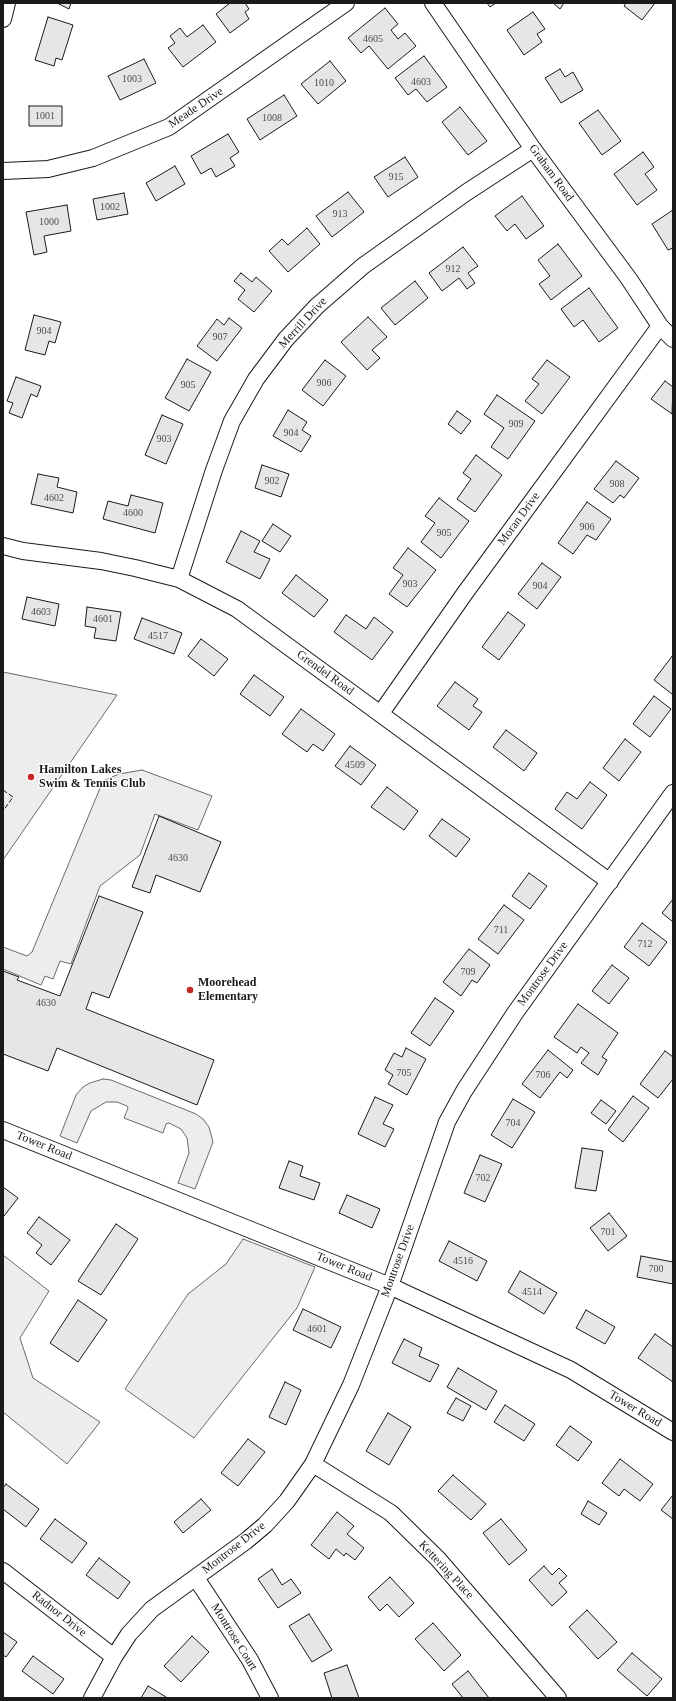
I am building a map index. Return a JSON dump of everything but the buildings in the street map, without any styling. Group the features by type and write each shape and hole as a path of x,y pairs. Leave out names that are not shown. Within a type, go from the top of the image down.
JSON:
{"street":[{"path":"3,19 7,3"},
{"name":"Meade Drive","path":"3,171 48,169 93,158 169,127 346,3"},
{"name":"Graham Road","path":"433,3 533,149 629,279 660,326 673,339"},
{"name":"Merrill Drive","path":"179,579 214,470 232,421 256,379 286,339 317,306 363,266 467,192 533,149"},
{"name":"Moran Drive","path":"381,713 465,593 660,326"},
{"name":"Grendel Road","path":"3,546 23,551 101,561 179,579 237,609 610,882"},
{"name":"Montrose Drive","path":"92,1698 114,1657 129,1634 152,1609 196,1578 265,1525 287,1501 313,1464 351,1385 390,1286 447,1122 464,1091 515,1013 673,793"},
{"name":"Tower Road","path":"3,1130 390,1286 571,1370 673,1432"},
{"name":"Kettering Place","path":"313,1464 390,1513 438,1559 558,1698"},
{"name":"Radnor Drive","path":"3,1571 114,1657"},
{"name":"Montrose Court","path":"196,1578 250,1660 270,1698"}],"shaded area":[{"name":"Hamilton Lakes Swim & Tennis Club","path":"3,672 117,695 3,860"},
{"path":"142,770 212,796 198,830 155,814 140,855 100,886 71,964 60,961 53,979 45,976 41,985 3,969 3,947 27,956 32,952 103,781 119,774"},
{"path":"103,1079 111,1080 196,1114 203,1119 209,1127 213,1142 195,1189 178,1183 189,1153 187,1138 181,1129 169,1123 166,1124 163,1133 124,1118 128,1108 127,1106 117,1102 106,1102 91,1111 77,1143 60,1136 76,1095 83,1087"},
{"path":"243,1239 315,1267 297,1308 194,1438 125,1389 188,1294 226,1264"},
{"path":"3,1255 49,1291 20,1338 33,1378 100,1422 67,1464 3,1412"}],"fence":[{"path":"3,790 13,797 3,811"}],"place":[{"name":"Hamilton Lakes Swim & Tennis Club","path":"31,777"},
{"name":"Moorehead Elementary","path":"190,990"}]}
